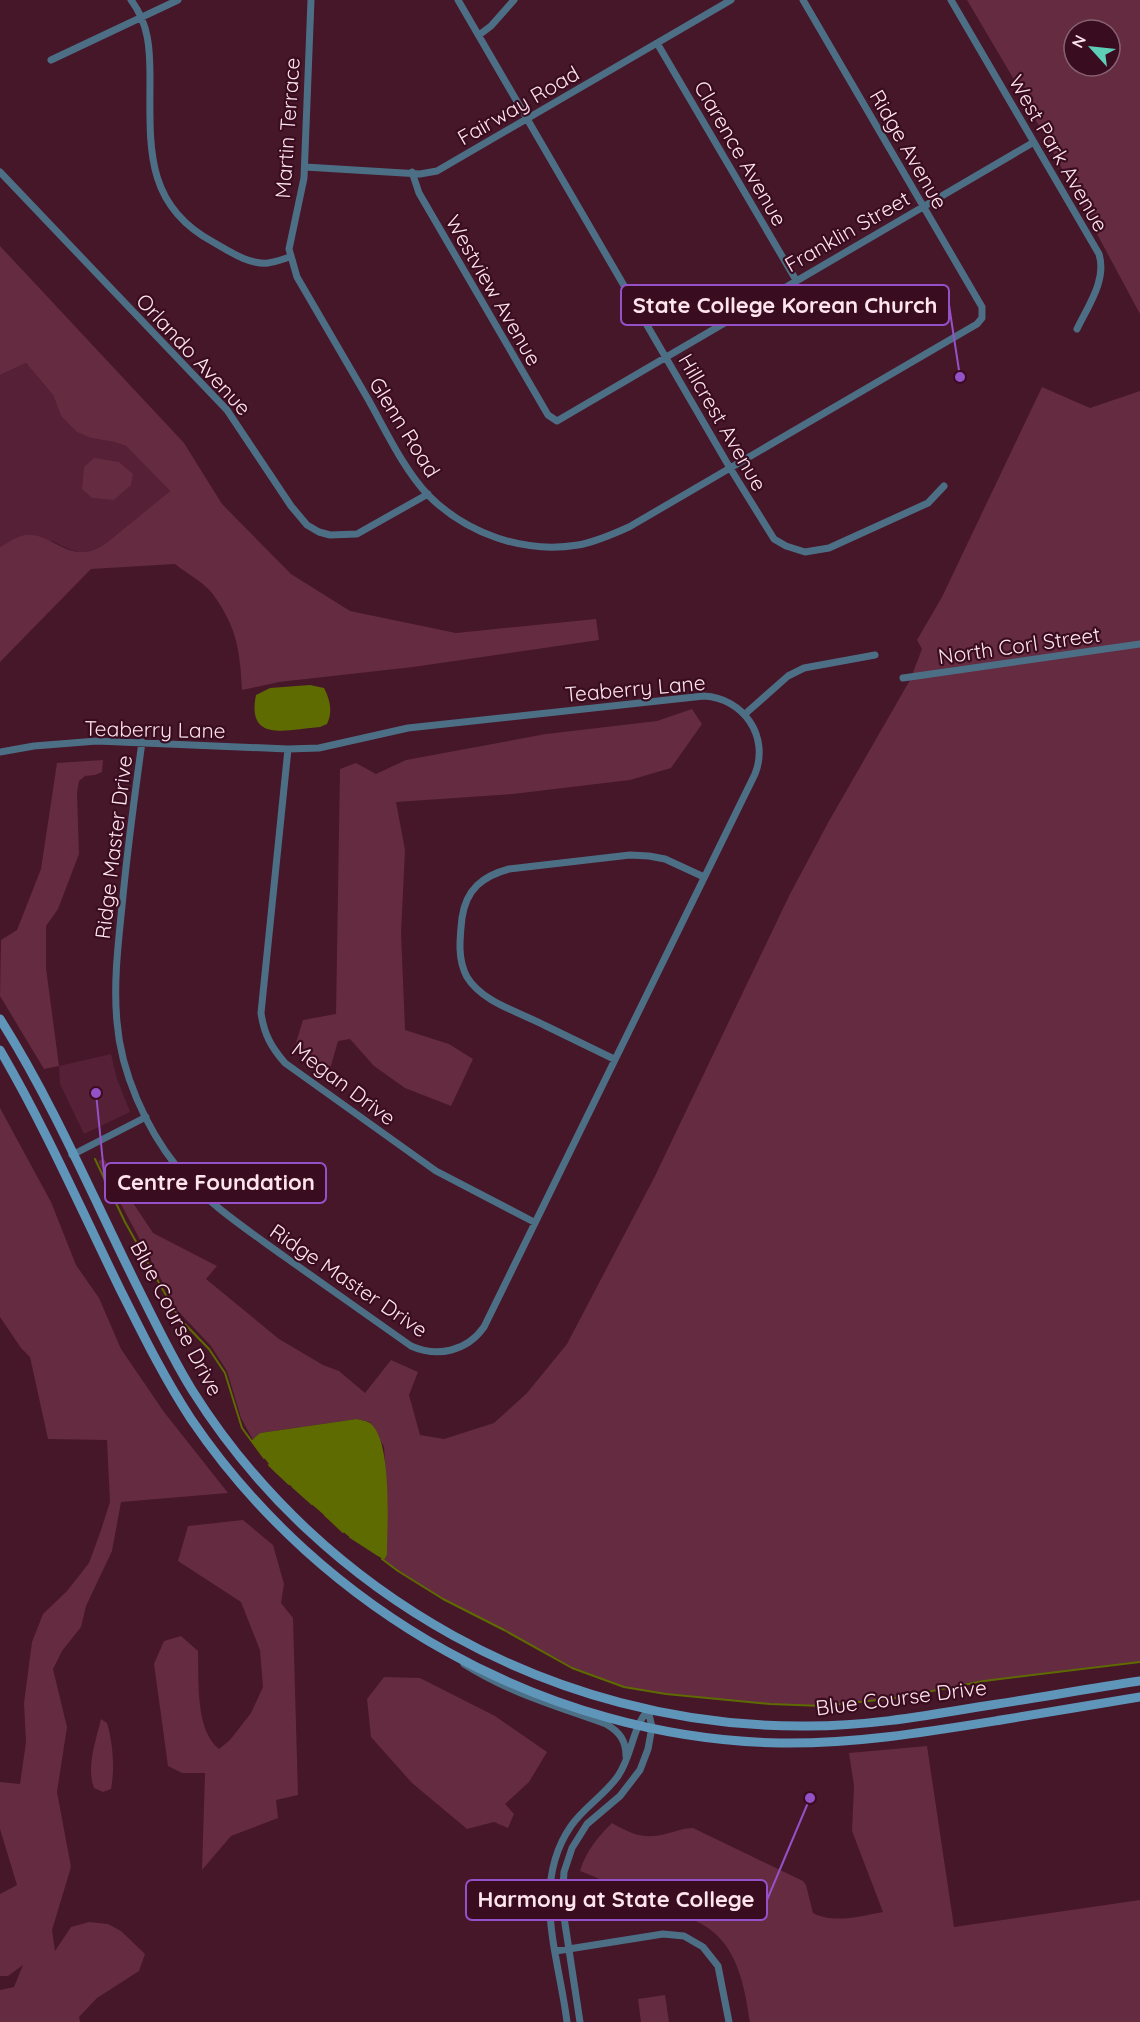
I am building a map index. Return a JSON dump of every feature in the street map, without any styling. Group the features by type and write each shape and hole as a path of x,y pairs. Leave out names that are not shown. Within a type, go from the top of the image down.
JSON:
{"main road":[{"name":"Blue Course Drive","path":"0,1018 30,1069 161,1334 190,1386 232,1446 291,1513 334,1553 368,1582 457,1638 537,1676 609,1700 695,1719 746,1724 838,1725 913,1718 1140,1681"},
{"name":"Blue Course Drive","path":"0,1050 148,1345 177,1396 202,1433 257,1502 306,1551 366,1600 440,1648 492,1675 591,1712 652,1727 752,1742 850,1741 895,1737 1140,1697"}],"street":[{"path":"131,0 147,28 150,49 150,147 157,178 165,196 192,229 247,260 266,263 290,257"},
{"path":"51,60 178,0"},
{"name":"Martin Terrace","path":"290,257 290,240 298,208 304,167 311,0"},
{"name":"Hillcrest Avenue","path":"458,0 769,533 786,546 805,552 829,548 928,503 944,486"},
{"path":"478,35 491,26 514,0"},
{"name":"Fairway Road","path":"304,167 426,174 437,171 731,0"},
{"name":"Ridge Avenue","path":"803,0 982,307 983,315"},
{"name":"West Park Avenue","path":"951,0 1092,242 1102,264 1102,275 1077,328"},
{"name":"Clarence Avenue","path":"657,43 796,280"},
{"name":"Franklin Street","path":"554,420 562,419 1034,142"},
{"name":"Orlando Avenue","path":"0,172 227,410 291,506 308,525 319,532 330,535 357,534 428,495"},
{"name":"Westview Avenue","path":"412,172 419,194 548,415 554,420"},
{"name":"Glenn Road","path":"290,257 297,277 320,317 402,458 428,495 462,522 499,539 530,545 554,547 579,545 606,537 629,526 977,324 983,315"},
{"name":"North Corl Street","path":"903,678 1140,644"},
{"path":"534,1222 758,767 759,741 753,725 745,714 788,676 804,668 875,655"},
{"name":"Teaberry Lane","path":"0,752 34,746 87,742 142,742 288,749 338,744 408,728 704,696 720,698 745,714"},
{"name":"Ridge Master Drive","path":"142,742 127,852 115,988 117,1023 130,1079 146,1117 177,1167 226,1215 411,1346 420,1350 437,1352 452,1350 468,1343 480,1333 534,1222"},
{"name":"Megan Drive","path":"288,749 261,1013 263,1030 268,1042 285,1063 436,1171 534,1222"},
{"path":"614,1059 494,1000 472,985 466,976 460,958 462,915 465,902 478,884 488,876 509,869 620,856 649,856 665,859 704,877"},
{"path":"72,1155 146,1117"},
{"path":"440,1648 491,1681 615,1729 625,1745 625,1765"},
{"path":"567,2022 549,1901 549,1880 554,1858 576,1818 610,1787 625,1765 639,1724 648,1710"},
{"path":"580,2022 561,1894 567,1860 587,1824 620,1796 633,1781 644,1760 652,1727 648,1710"},
{"path":"556,1951 663,1935 684,1936 694,1941 712,1957 718,1966 729,2022"}],"shaded area":[{"path":"967,0 1140,0 1140,314 1016,83"},
{"path":"0,246 184,443 222,504 291,574 350,611 456,633 596,619 599,640 413,667 279,682 242,690 236,639 227,617 212,593 175,564 91,569 0,662 0,547 18,537 29,535 37,536 75,552 92,551 105,544 170,491 126,446 91,438 77,432 61,416 53,395 26,363 0,375"},
{"path":"26,363 53,395 61,416 91,438 126,446 170,491 105,544 93,550 82,553 52,541 0,547 0,375"},
{"path":"1042,387 1090,408 1140,391 1140,1662 984,1681 896,1698 823,1706 770,1704 666,1694 624,1687 572,1668 443,1599 384,1560 387,1555 387,1494 384,1447 370,1422 357,1419 260,1433 253,1440 241,1418 227,1371 211,1346 178,1311 98,1161 104,1159 153,1233 217,1266 206,1279 279,1339 323,1365 339,1371 365,1393 391,1360 418,1372 409,1395 420,1435 444,1439 494,1423 527,1393 567,1344 654,1178 790,894 910,680 922,649 917,640 942,597"},
{"path":"94,458 119,462 133,474 131,485 114,500 92,498 82,489 84,467"},
{"path":"310,685 324,688 326,692 330,710 327,724 320,727 283,731 264,727 257,721 256,695 270,688"},
{"path":"692,709 702,724 671,768 630,780 513,794 396,802 405,850 401,933 405,1030 449,1044 473,1059 451,1106 405,1088 374,1066 350,1039 338,1041 330,1069 314,1062 295,1046 303,1020 336,1014 340,769 356,763 376,774 406,760 546,734 657,721"},
{"path":"103,760 102,772 85,776 79,781 77,793 79,854 58,909 46,926 46,968 59,1066 44,1069 0,996 1,940 17,930 41,869 57,763"},
{"path":"111,1054 117,1079 130,1112 84,1134 60,1084 59,1066"},
{"path":"0,1108 51,1202 76,1265 99,1298 121,1349 164,1412 228,1493 121,1502 112,1551 86,1606 81,1627 62,1651 53,1669 67,1727 57,1792 71,1867 52,1930 55,1951 71,1927 89,1922 108,1924 121,1931 145,1954 139,1971 97,1998 79,2017 80,2022 0,2022 0,1990 14,1987 23,1965 8,1976 0,1976 0,1894 17,1885 0,1829 0,1782 20,1784 26,1742 24,1703 32,1642 43,1614 67,1591 89,1563 110,1502 107,1440 48,1439 30,1357 0,1317"},
{"path":"357,1419 370,1423 382,1447 388,1506 387,1555 384,1560 347,1535 276,1473 251,1441 260,1433"},
{"path":"243,1520 273,1545 284,1584 281,1603 293,1618 298,1795 276,1800 278,1818 231,1836 202,1870 205,1773 182,1773 168,1766 154,1664 164,1641 181,1636 198,1651 202,1717 211,1741 219,1749 230,1740 251,1713 263,1687 260,1650 241,1602 178,1561 188,1526"},
{"path":"384,1677 420,1678 495,1716 547,1752 529,1782 505,1804 514,1814 508,1828 494,1822 467,1829 412,1783 371,1737 367,1699"},
{"path":"101,1719 107,1723 113,1765 111,1789 103,1792 94,1788 91,1772"},
{"path":"927,1746 954,1927 1140,1900 1140,2022 750,2022 739,1971 723,1942 712,1931 679,1915 648,1908 622,1889 580,1871 593,1845 612,1823 626,1831 646,1836 693,1828 803,1881 813,1913 838,1919 883,1912 852,1831 854,1786 849,1753"},
{"path":"665,1995 669,2022 641,2022 638,1999"}],"waterway":[{"path":"95,1159 125,1222 172,1306 180,1319 209,1349 225,1373 242,1428 264,1458"},
{"path":"269,1465 289,1484"},
{"path":"293,1487 312,1504"},
{"path":"325,1515 343,1532"},
{"path":"350,1537 378,1555"},
{"path":"382,1559 443,1599 572,1668 624,1687 666,1694 770,1704 823,1706 896,1698 984,1681 1140,1662"}],"place":[{"name":"State College Korean Church","path":"960,377"},
{"name":"Centre Foundation","path":"96,1093"},
{"name":"Harmony at State College","path":"810,1798"}]}
